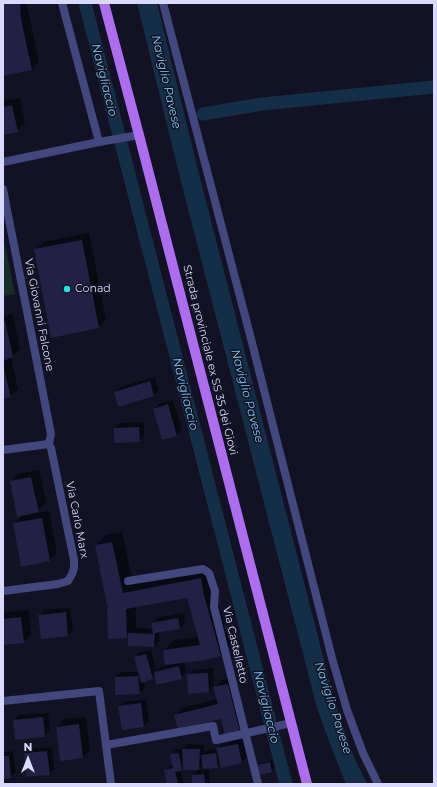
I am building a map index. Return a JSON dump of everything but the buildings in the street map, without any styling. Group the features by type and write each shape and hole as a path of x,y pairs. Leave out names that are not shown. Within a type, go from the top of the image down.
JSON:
{"main road":[{"name":"Strada provinciale ex SS 35 dei Giovi","path":"104,3 139,135 286,724 307,784"}],"street":[{"path":"62,3 99,142"},
{"path":"163,3 249,331 332,658 347,710 363,753 378,784"},
{"path":"3,162 139,135"},
{"name":"Via Giovanni Falcone","path":"3,189 51,434 49,444"},
{"path":"3,450 49,444"},
{"name":"Via Carlo Marx","path":"3,591 58,584 68,581 74,568 74,560 49,444"},
{"name":"Via Castelletto","path":"128,582 203,569 209,573 215,591 214,607 258,784"},
{"path":"3,701 99,691 111,784 108,784"},
{"path":"106,745 213,726 216,740 286,724"}],"green space":[{"path":"3,236 15,294 3,296"}],"water":[{"name":"Naviglio Pavese","path":"137,3 157,3 198,170 335,703 353,755 367,784 346,784 317,708 179,174"}],"waterway":[{"name":"Navigliaccio","path":"85,3 286,784"},
{"path":"203,114 262,104 434,87"}],"place":[{"name":"Conad","path":"67,289"}]}
